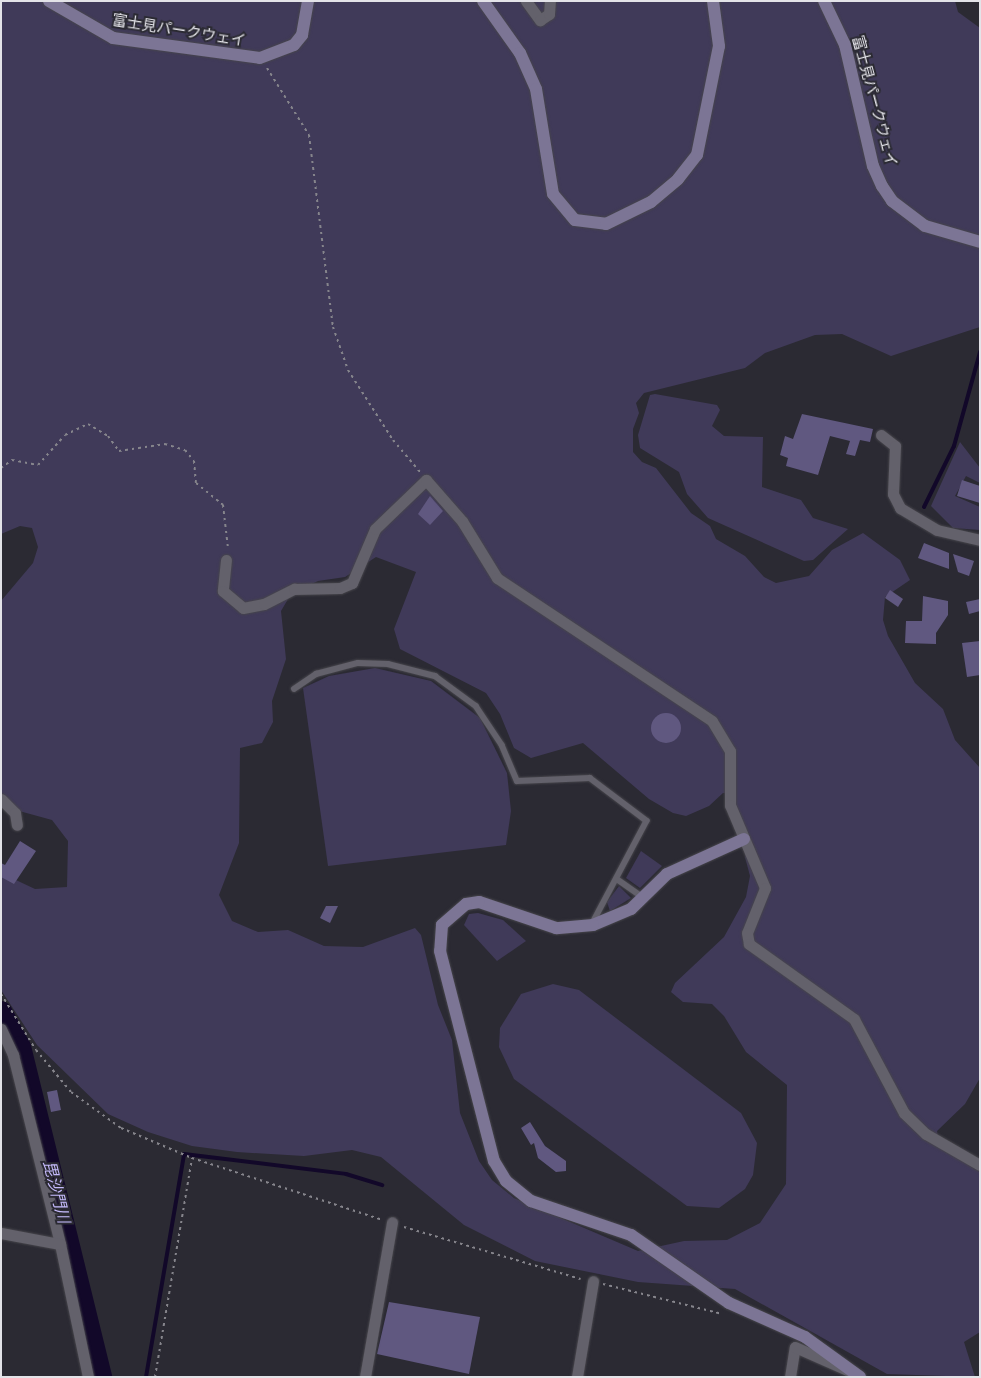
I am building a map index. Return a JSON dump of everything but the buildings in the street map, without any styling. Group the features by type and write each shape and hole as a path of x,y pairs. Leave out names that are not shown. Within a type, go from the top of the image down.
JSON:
{"street":[{"name":"富士見パークウェイ","path":"49,1 113,38 260,58 294,45 302,35 308,1"},
{"path":"483,1 520,53 536,89 553,194 562,210 590,224 623,218 651,202 678,179 697,155 719,46 713,1"},
{"path":"526,1 540,20 549,14 550,1"},
{"name":"富士見パークウェイ","path":"824,1 845,46 873,166 882,186 892,201 925,226 980,242"},
{"path":"881,435 896,446 893,494 900,508 937,530 980,540"},
{"path":"226,560 223,591 243,608 264,604 294,589 340,588 352,583 375,529 426,480 462,521 497,578 712,721 730,751 728,798 765,888 747,933 748,944 854,1019 904,1113 926,1134 980,1165"},
{"path":"1,799 15,813 17,825"},
{"path":"744,838 667,874 631,909 593,925 556,928 479,902 457,908 442,925 440,950 499,1173 531,1201 646,1244 729,1303 804,1337 860,1375"},
{"path":"1,1029 13,1056 60,1244 88,1377"},
{"path":"365,1377 392,1222"},
{"path":"1,1233 60,1244"},
{"path":"577,1377 593,1281"},
{"path":"790,1377 795,1347 860,1375"}],"lane":[{"path":"294,689 316,674 358,663 388,664 435,676 476,706 502,745 517,781 590,778 647,821 593,925"},
{"path":"617,879 644,898"}],"path":[{"path":"260,58 308,136 333,327 348,370 393,440 426,480"},
{"path":"1,468 12,460 38,465 65,435 88,424 108,436 118,451 165,444 185,450 194,461 196,483 223,505 229,535 226,560"},
{"path":"1,994 36,1050 71,1092 121,1128 192,1158 392,1222 460,1246 731,1318"},
{"path":"155,1377 192,1158"}],"shaded area":[{"path":"1,1 955,1 958,12 980,28 980,327 891,356 842,334 815,335 765,353 745,368 644,393 636,403 639,413 633,429 633,452 642,462 656,468 691,513 710,526 716,539 745,556 764,577 776,583 809,576 832,550 863,533 900,560 910,580 885,597 883,620 888,636 915,683 943,709 955,740 980,768 980,1078 965,1104 937,1131 939,1147 980,1172 980,1332 964,1342 975,1377 887,1374 735,1289 638,1282 535,1261 464,1225 381,1157 352,1150 304,1156 237,1152 192,1146 148,1132 108,1114 37,1045 1,990 1,873 35,889 67,887 68,841 52,820 1,806 1,601 33,563 38,547 32,528 20,526 1,534","holes":["376,557 416,572 394,629 400,649 486,693 500,714 514,748 531,758 583,743 649,799 673,813 686,816 709,806 723,793 735,794 735,808 747,838 745,857 750,876 746,897 724,937 675,983 671,992 683,1002 712,1004 724,1016 746,1052 787,1085 786,1184 760,1223 727,1240 684,1241 638,1251 514,1198 492,1180 479,1161 460,1113 452,1040 438,1005 421,935 415,928 363,947 324,946 288,930 258,932 232,921 219,895 239,843 240,748 262,743 273,722 272,701 286,659 281,611 291,594 318,581 345,577"]},
{"path":"655,394 717,405 720,410 712,426 724,436 763,437 762,487 801,500 813,518 848,529 813,560 804,561 708,518 687,494 679,472 640,448 638,435 650,395"},
{"path":"960,442 980,468 980,483 966,476 955,496 980,507 980,530 953,528 931,506"},
{"path":"375,668 431,681 480,718 507,773 511,811 506,845 328,866 303,688 329,676"},
{"path":"641,851 662,866 640,888 626,878"},
{"path":"619,886 631,898 610,911 607,902"},
{"path":"478,913 503,920 526,941 497,961 464,925 469,914"},
{"path":"553,984 579,990 741,1113 757,1143 753,1175 745,1189 719,1208 687,1206 514,1079 499,1047 500,1028 521,994"}],"waterway":[{"path":"924,507 954,446 980,352"},
{"name":"毘沙門川","path":"1,1011 20,1046 101,1377"},
{"path":"146,1377 184,1154 346,1174 382,1185"}]}
